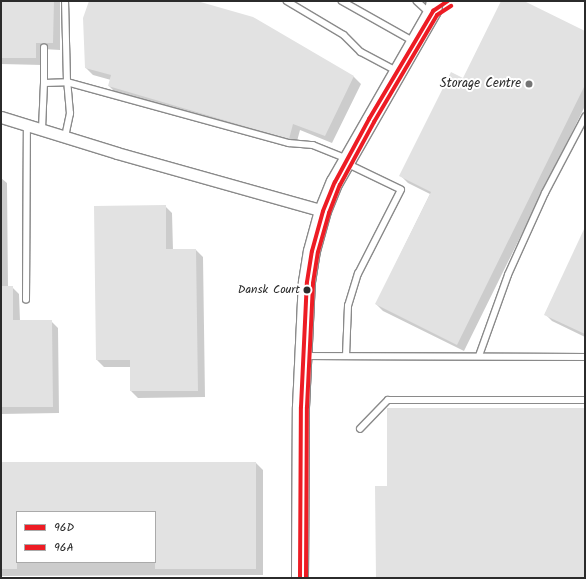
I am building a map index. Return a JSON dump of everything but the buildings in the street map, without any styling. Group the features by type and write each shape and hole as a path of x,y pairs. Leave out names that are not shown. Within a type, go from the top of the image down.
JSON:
{"street":[{"path":"300,578 303,356 307,282 312,251 323,211 347,161 433,9 448,1"},
{"path":"1,117 65,137 323,211"}],"lane":[{"path":"65,1 67,82 70,114 65,137"},
{"path":"288,1 344,35 361,52 398,71"},
{"path":"342,1 415,43"},
{"path":"416,1 433,9"},
{"path":"42,129 44,48"},
{"path":"44,83 67,82 289,143 313,145 347,161 401,190 358,274 348,306 346,356"},
{"path":"479,356 517,255 545,193 585,117"},
{"path":"26,300 27,125"},
{"path":"303,356 479,356 585,358"},
{"path":"360,429 388,400 585,400"}],"transit line":[{"name":"96D","path":"300,578 301,407 307,282 312,251 323,211 335,182 369,119 433,11 448,1"},
{"name":"96A","path":"306,578 307,407 313,283 318,252 329,213 340,185 374,122 437,15 451,6"}],"place":[{"name":"Storage Centre","path":"529,84"},
{"name":"Dansk Court","path":"307,290"}]}
